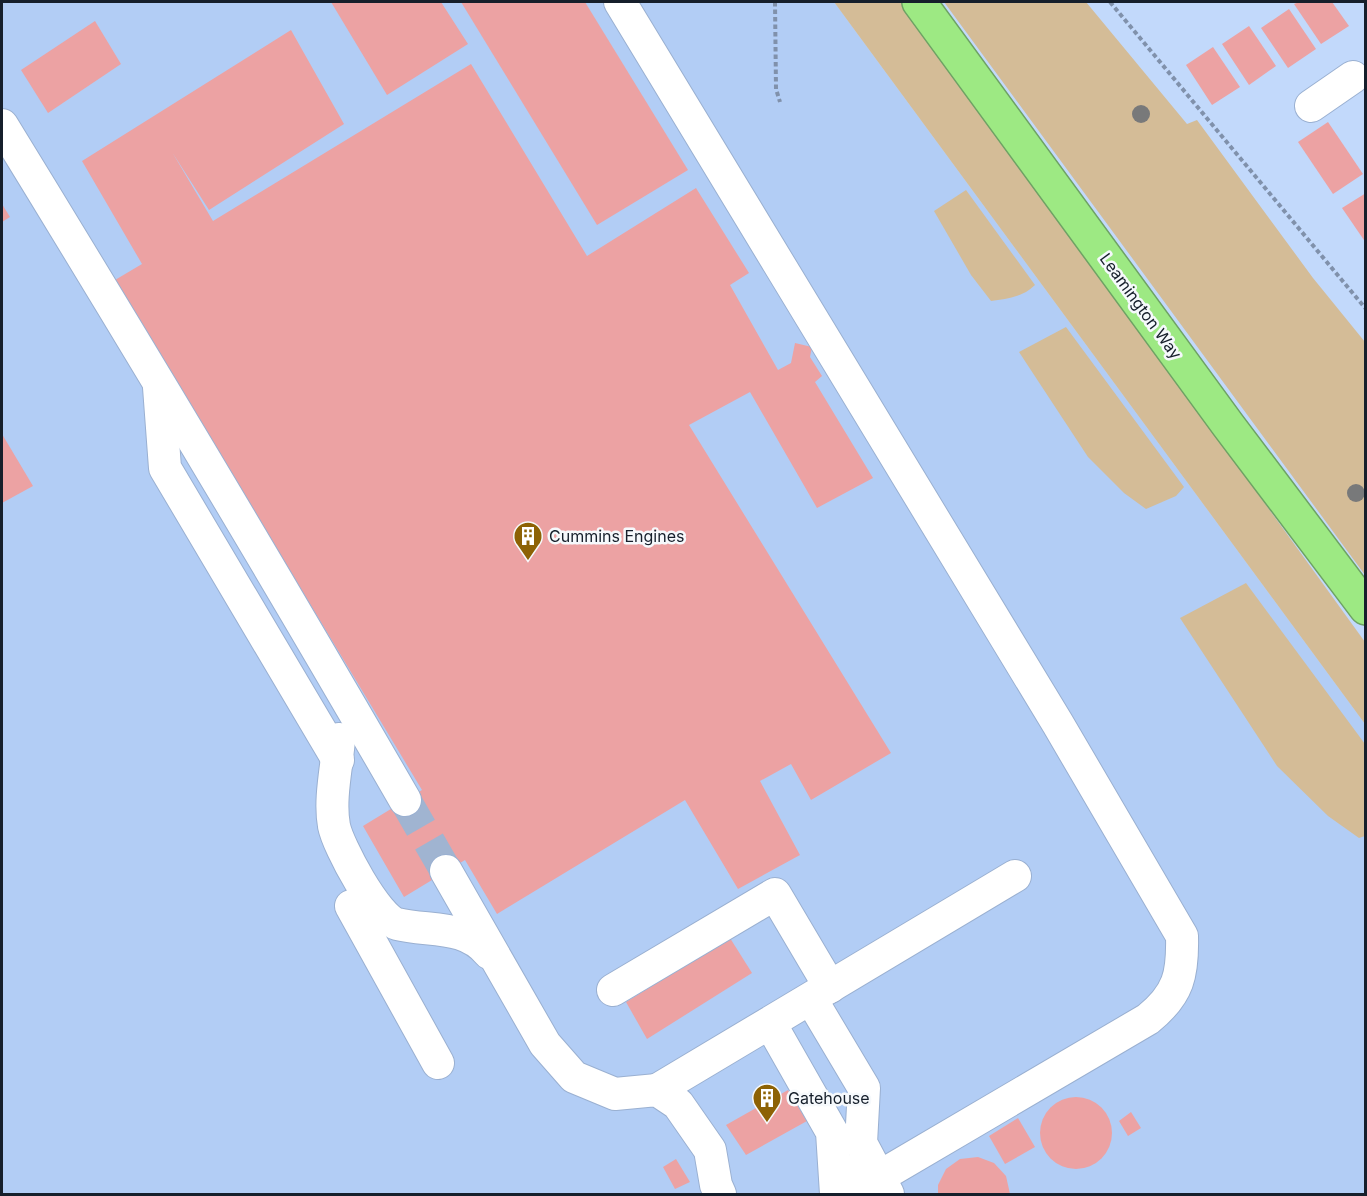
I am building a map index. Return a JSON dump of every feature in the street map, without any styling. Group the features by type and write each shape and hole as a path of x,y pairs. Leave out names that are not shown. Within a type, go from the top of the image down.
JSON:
{"highway":[{"name":"Leamington Way","path":"919,2 1365,608"}],"street":[{"path":"620,2 1058,724 1182,936 1182,968 1176,986 1163,1007 1148,1019 856,1180"},
{"path":"1311,106 1361,81"},
{"path":"2,125 158,380 338,682 405,800"},
{"path":"158,380 165,468 338,760"},
{"path":"338,682 340,721 333,824 343,849 351,906 438,1063"},
{"path":"338,760 386,767"},
{"path":"446,871 545,1044 574,1077 615,1094 657,1090 1016,876"},
{"path":"613,990 775,894 864,1088 856,1180"},
{"path":"351,906 382,916 394,923 469,935 487,950 503,970"},
{"path":"770,1023 856,1180"},
{"path":"657,1090 678,1104 711,1150 716,1185 720,1194"}],"path":[{"path":"775,2 776,89 780,102"},
{"path":"1110,2 1365,309"}],"shaded area":[{"path":"2,2 834,2 1365,724 1365,1194 2,1194"},
{"path":"834,2 903,2 1365,642 1365,724"},
{"path":"944,2 1086,2 1187,124 1197,120 1313,278 1365,342 1365,575"},
{"path":"966,190 1035,285 1020,295 991,301 971,275 934,211"},
{"path":"1066,327 1184,487 1176,496 1146,509 1124,493 1088,457 1019,352"},
{"path":"1246,583 1365,744 1365,836 1359,838 1328,816 1277,766 1180,618"}],"building":[{"path":"331,2 441,2 468,44 387,95"},
{"path":"461,2 585,2 688,170 597,225"},
{"path":"1332,2 1349,26 1321,44 1294,4"},
{"path":"1289,9 1316,49 1288,68 1261,28"},
{"path":"95,21 121,64 48,113 21,70"},
{"path":"1249,26 1276,66 1249,85 1222,44"},
{"name":"Cummins Engines","path":"291,30 344,124 209,210 172,152 213,221 471,64 587,256 696,188 749,273 730,285 778,370 791,363 795,343 812,347 810,357 822,376 815,382 873,478 817,508 750,392 689,425 891,753 811,800 791,764 760,781 800,855 738,889 685,800 497,914 465,860 404,897 363,826 422,790 115,280 142,264 82,161"},
{"path":"1213,47 1240,87 1212,105 1186,65"},
{"path":"1328,122 1363,174 1333,194 1298,142"},
{"path":"1366,193 1366,243 1342,208"},
{"path":"2,204 10,217 2,222"},
{"path":"2,434 33,486 2,503"},
{"path":"730,938 752,973 647,1039 626,1002"},
{"name":"Gatehouse","path":"788,1090 807,1121 746,1155 726,1125"},
{"path":"1076,1097 1096,1103 1106,1113 1112,1133 1106,1153 1096,1163 1076,1169 1056,1163 1046,1153 1040,1133 1046,1113 1056,1103"},
{"path":"1131,1112 1141,1128 1128,1136 1119,1121"},
{"path":"1018,1118 1035,1147 1005,1164 989,1136"},
{"path":"978,1157 994,1163 1006,1176 1010,1194 938,1194 938,1185 946,1169 960,1159"},
{"path":"676,1159 690,1182 675,1189 663,1167"}],"tunnel":[{"path":"405,800 446,871"}],"place":[{"name":"Cummins Engines","path":"528,562"},
{"name":"Gatehouse","path":"767,1124"}]}
